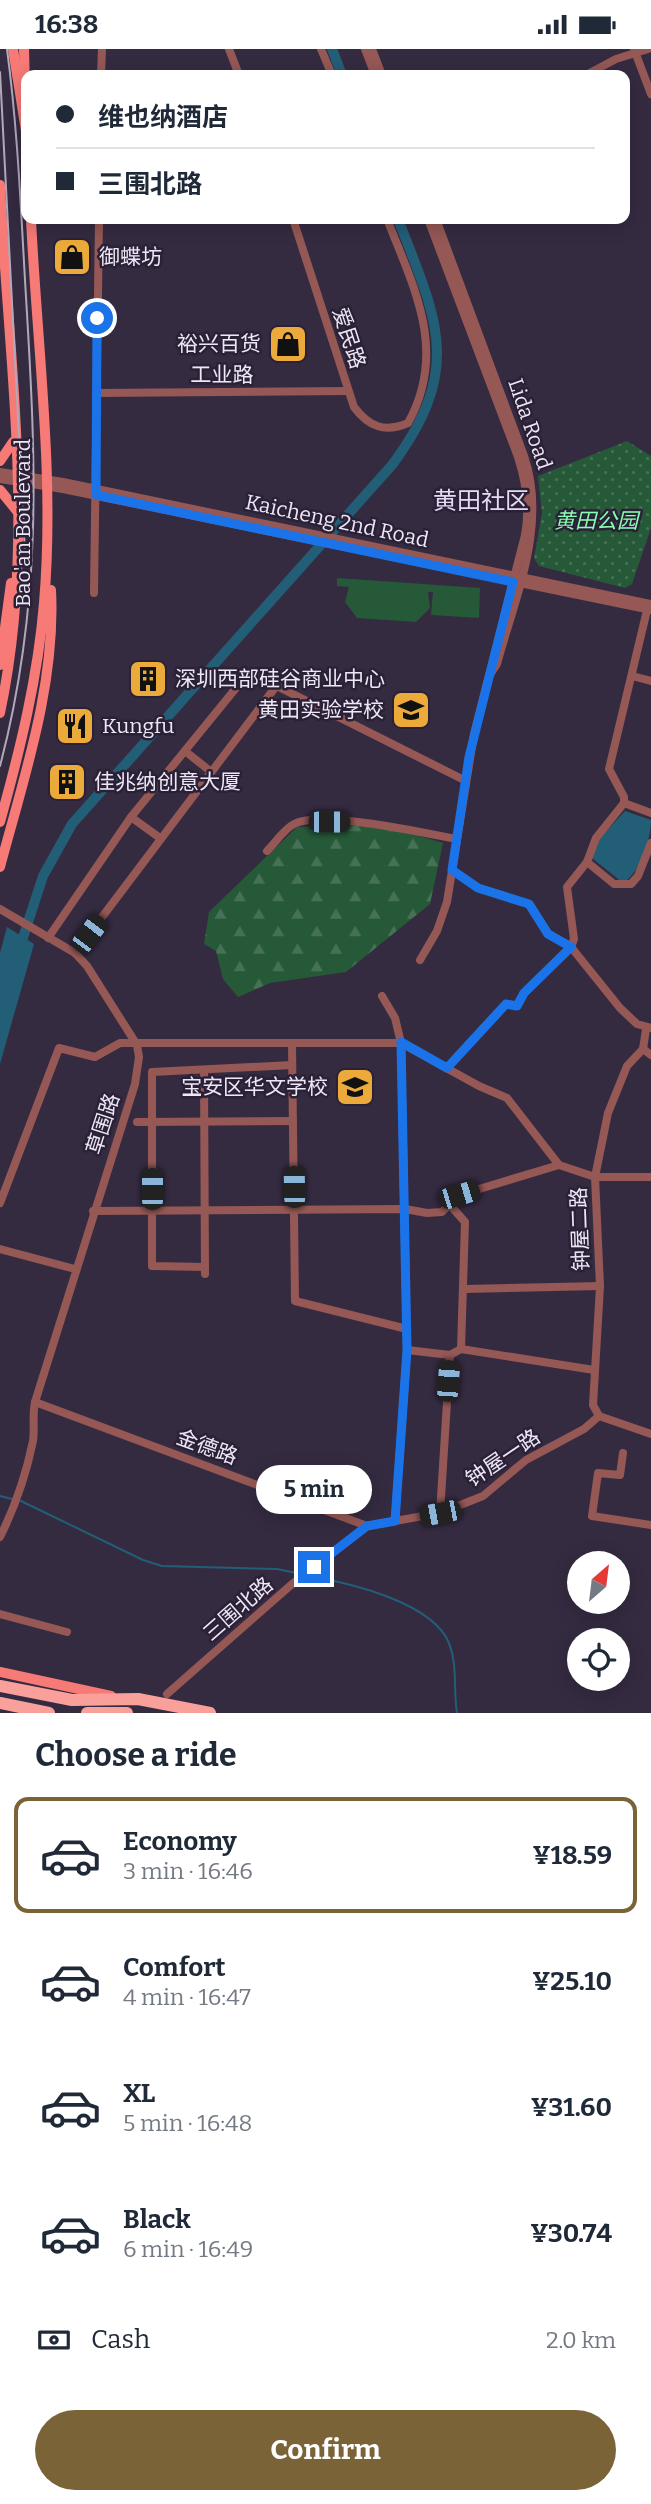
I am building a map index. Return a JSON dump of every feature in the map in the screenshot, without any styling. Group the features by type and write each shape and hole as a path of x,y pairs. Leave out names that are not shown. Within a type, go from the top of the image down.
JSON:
{"highway":[{"path":"0,1686 72,1700 125,1699 210,1713"},
{"path":"0,1703 48,1713"},
{"path":"87,1713 127,1713"}],"main road":[{"path":"13,49 21,92"},
{"path":"24,49 24,70"},
{"name":"Bao'an Boulevard","path":"0,185 17,512 15,617 0,713"},
{"name":"Bao'an Boulevard","path":"0,822 25,730 35,675 47,552 32,224"},
{"path":"0,461 8,451 14,434"},
{"path":"0,490 17,512 0,665"},
{"path":"0,867 37,728 44,686 51,618 47,552"},
{"path":"0,1672 125,1699"}],"street":[{"path":"101,70 102,49"},
{"path":"229,49 237,70"},
{"path":"321,49 330,70"},
{"path":"365,49 372,70"},
{"path":"372,49 380,70"},
{"path":"595,70 635,51 648,49"},
{"path":"635,51 651,95"},
{"path":"94,593 99,224"},
{"name":"爱民路","path":"295,224 348,391 361,417 380,429 389,429 408,423 424,380 425,320 389,224"},
{"name":"Lida Road","path":"430,224 523,473 528,520 517,579"},
{"name":"Lida Road","path":"420,960 437,931 452,870 464,780 491,673 491,660 534,523 529,472 438,224"},
{"name":"工业路","path":"96,393 348,391"},
{"path":"0,472 16,477"},
{"path":"0,479 16,477"},
{"name":"Kaicheng 2nd Road","path":"16,477 649,607"},
{"path":"447,1068 506,1004 517,1006 524,993 571,947 574,939 566,887 587,862 596,838 624,803 624,797 609,769 649,607"},
{"path":"48,938 131,817 249,672 464,780"},
{"path":"632,676 651,681"},
{"path":"75,953 277,685"},
{"path":"185,751 210,771"},
{"path":"624,803 651,813"},
{"path":"131,817 160,838"},
{"path":"267,851 292,825 302,821 357,822 456,839"},
{"path":"587,862 614,884 631,884 638,876 651,843"},
{"path":"452,870 478,888 529,904 548,934 571,947 602,989 649,1028 643,1049 651,1055"},
{"path":"2,911 75,953 87,966 137,1045"},
{"path":"382,996 396,1018 401,1042 407,1350 395,1521"},
{"path":"0,1203 59,1048 95,1057 120,1043 401,1042 508,1098 559,1165 595,1177 651,1177"},
{"path":"292,1044 295,1301 407,1329"},
{"name":"草围路","path":"0,1537 13,1512 33,1441 32,1417 35,1402 135,1084 139,1057 137,1045"},
{"name":"钟屋二路","path":"599,1416 593,1405 600,1286 595,1177 608,1112 627,1066 643,1049"},
{"path":"204,1071 205,1271 152,1266 152,1072 292,1065"},
{"path":"136,1122 293,1121"},
{"path":"93,1211 405,1209 427,1213 443,1212 459,1195 559,1165"},
{"path":"450,1205 465,1222 461,1349"},
{"path":"0,1249 75,1269"},
{"path":"464,1289 600,1286"},
{"path":"407,1350 450,1355 461,1349 594,1370"},
{"path":"440,1513 450,1355"},
{"name":"金德路","path":"35,1402 367,1526"},
{"path":"599,1416 651,1434"},
{"name":"钟屋一路","path":"367,1526 440,1513 483,1496 526,1460 583,1429 599,1416"},
{"path":"622,1453 620,1475 598,1473 592,1517 651,1525"},
{"name":"三围北路","path":"167,1694 291,1585 367,1526"},
{"path":"0,1614 67,1632"}],"green space":[{"name":"黄田公园","path":"627,441 651,456 651,528 632,584 625,588 539,566 534,558 542,513 538,476"},
{"path":"337,578 480,588 479,618 431,615 433,592 428,592 430,608 416,622 357,618 345,602 349,587 337,586"},
{"path":"350,825 402,831 443,843 430,904 346,972 270,983 238,997 223,979 216,951 204,944 209,912 297,827"}],"water":[{"path":"625,811 651,820 649,836 639,864 623,883 592,858 600,838"},
{"path":"7,927 34,944 0,1064 0,953"}],"waterway":[{"path":"332,49 340,70"},
{"path":"19,950 43,876 72,824 392,465 415,431 429,400 436,371 437,344 424,286 400,224"},
{"path":"0,1496 12,1499"},
{"path":"21,1501 143,1560 162,1566 277,1569 301,1574"},
{"path":"310,1576 367,1589 388,1597 426,1616 440,1629 452,1652 457,1713"}],"railway":[{"path":"7,49 21,204"},
{"path":"0,72 25,553"},
{"path":"0,766 24,647 33,532 30,358 22,224"}],"place":[{"name":"御蝶坊","path":"72,257"},
{"name":"裕兴百货","path":"288,344"},
{"name":"深圳西部硅谷商业中心","path":"148,679"},
{"name":"黄田实验学校","path":"411,710"},
{"name":"Kungfu","path":"75,726"},
{"name":"佳兆纳创意大厦","path":"67,782"},
{"name":"宝安区华文学校","path":"355,1087"}],"district":[{"name":"黄田社区","path":"481,501"}],"route":[{"path":"97,318 96,495 513,582 491,660 491,673 464,780 452,870 478,888 529,904 548,934 571,947 524,993 517,1006 506,1004 447,1068 401,1042 407,1350 395,1521 367,1526 314,1567"}]}
